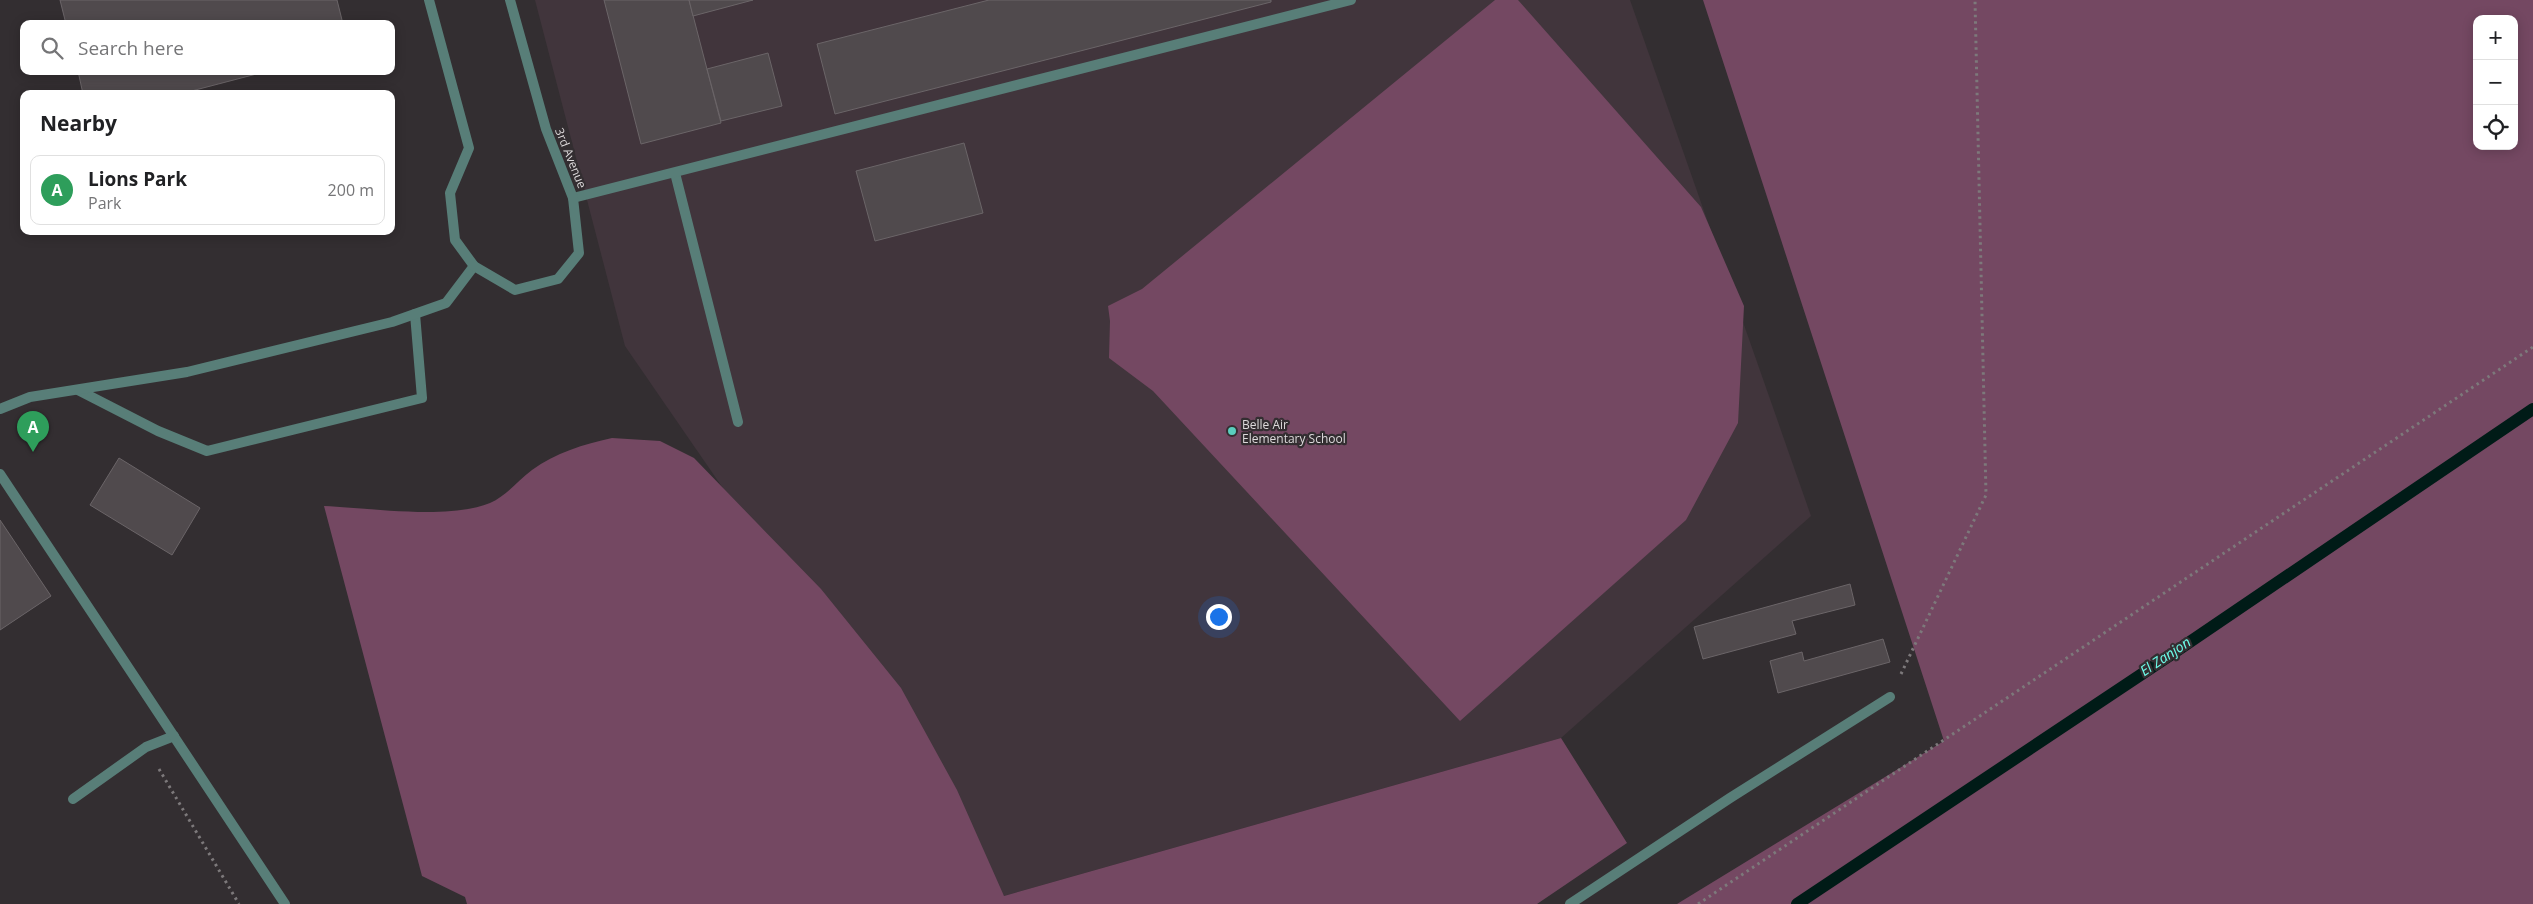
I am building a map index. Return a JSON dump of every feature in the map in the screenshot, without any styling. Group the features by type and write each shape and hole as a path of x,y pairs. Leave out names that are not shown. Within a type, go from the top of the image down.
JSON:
{"street":[{"name":"3rd Avenue","path":"429,0 469,148 450,193 454,240 474,266 515,290 558,279 579,253 573,198 546,130 510,0"},
{"path":"573,198 1351,0"},
{"path":"675,173 738,422"},
{"path":"0,409 30,397 187,372 416,314 446,303 474,266"},
{"path":"78,390 158,431 207,451 422,398 416,314"},
{"path":"0,474 285,904"},
{"path":"1570,904 1730,798 1890,698"},
{"path":"73,798 146,747 174,736"}],"path":[{"path":"1890,698 1986,495 1975,0"},
{"path":"1698,904 2533,347"},
{"path":"146,747 239,904"}],"shaded area":[{"name":"Belle Air Elementary School","path":"535,0 1630,0 1811,516 1561,738 1004,896 625,346"},
{"path":"1495,0 1518,0 1701,207 1744,306 1738,423 1686,520 1460,721 1153,391 1109,358 1110,321 1108,306 1142,289"},
{"path":"1703,0 2533,0 2533,904 1677,904 1944,741"},
{"path":"612,438 660,441 694,458 821,589 901,688 957,790 1004,896 1561,738 1627,843 1537,904 467,904 465,897 422,876 324,506 409,512 453,511 473,508 496,500 508,492 532,470 550,459 580,446"}],"building":[{"path":"60,0 337,0 342,20 65,20"},
{"path":"604,0 689,0 721,123 641,144"},
{"path":"689,0 753,0 693,16"},
{"path":"989,0 1271,0 1271,2 835,114 817,44"},
{"path":"768,53 782,106 721,121 707,69"},
{"path":"79,75 253,75 195,90 82,90"},
{"path":"964,143 983,213 875,241 856,171"},
{"path":"119,458 200,508 172,555 90,505"},
{"path":"0,520 51,596 0,630"},
{"path":"1850,584 1855,605 1792,621 1796,634 1703,659 1694,627"},
{"path":"1883,639 1890,662 1778,693 1770,661 1802,652 1804,661"}],"waterway":[{"name":"El Zanjon","path":"1797,904 2175,652 2533,409"}],"place":[{"name":"Belle Air Elementary School","path":"1232,431"},
{"name":"Lions Park","path":"33,452"}]}
